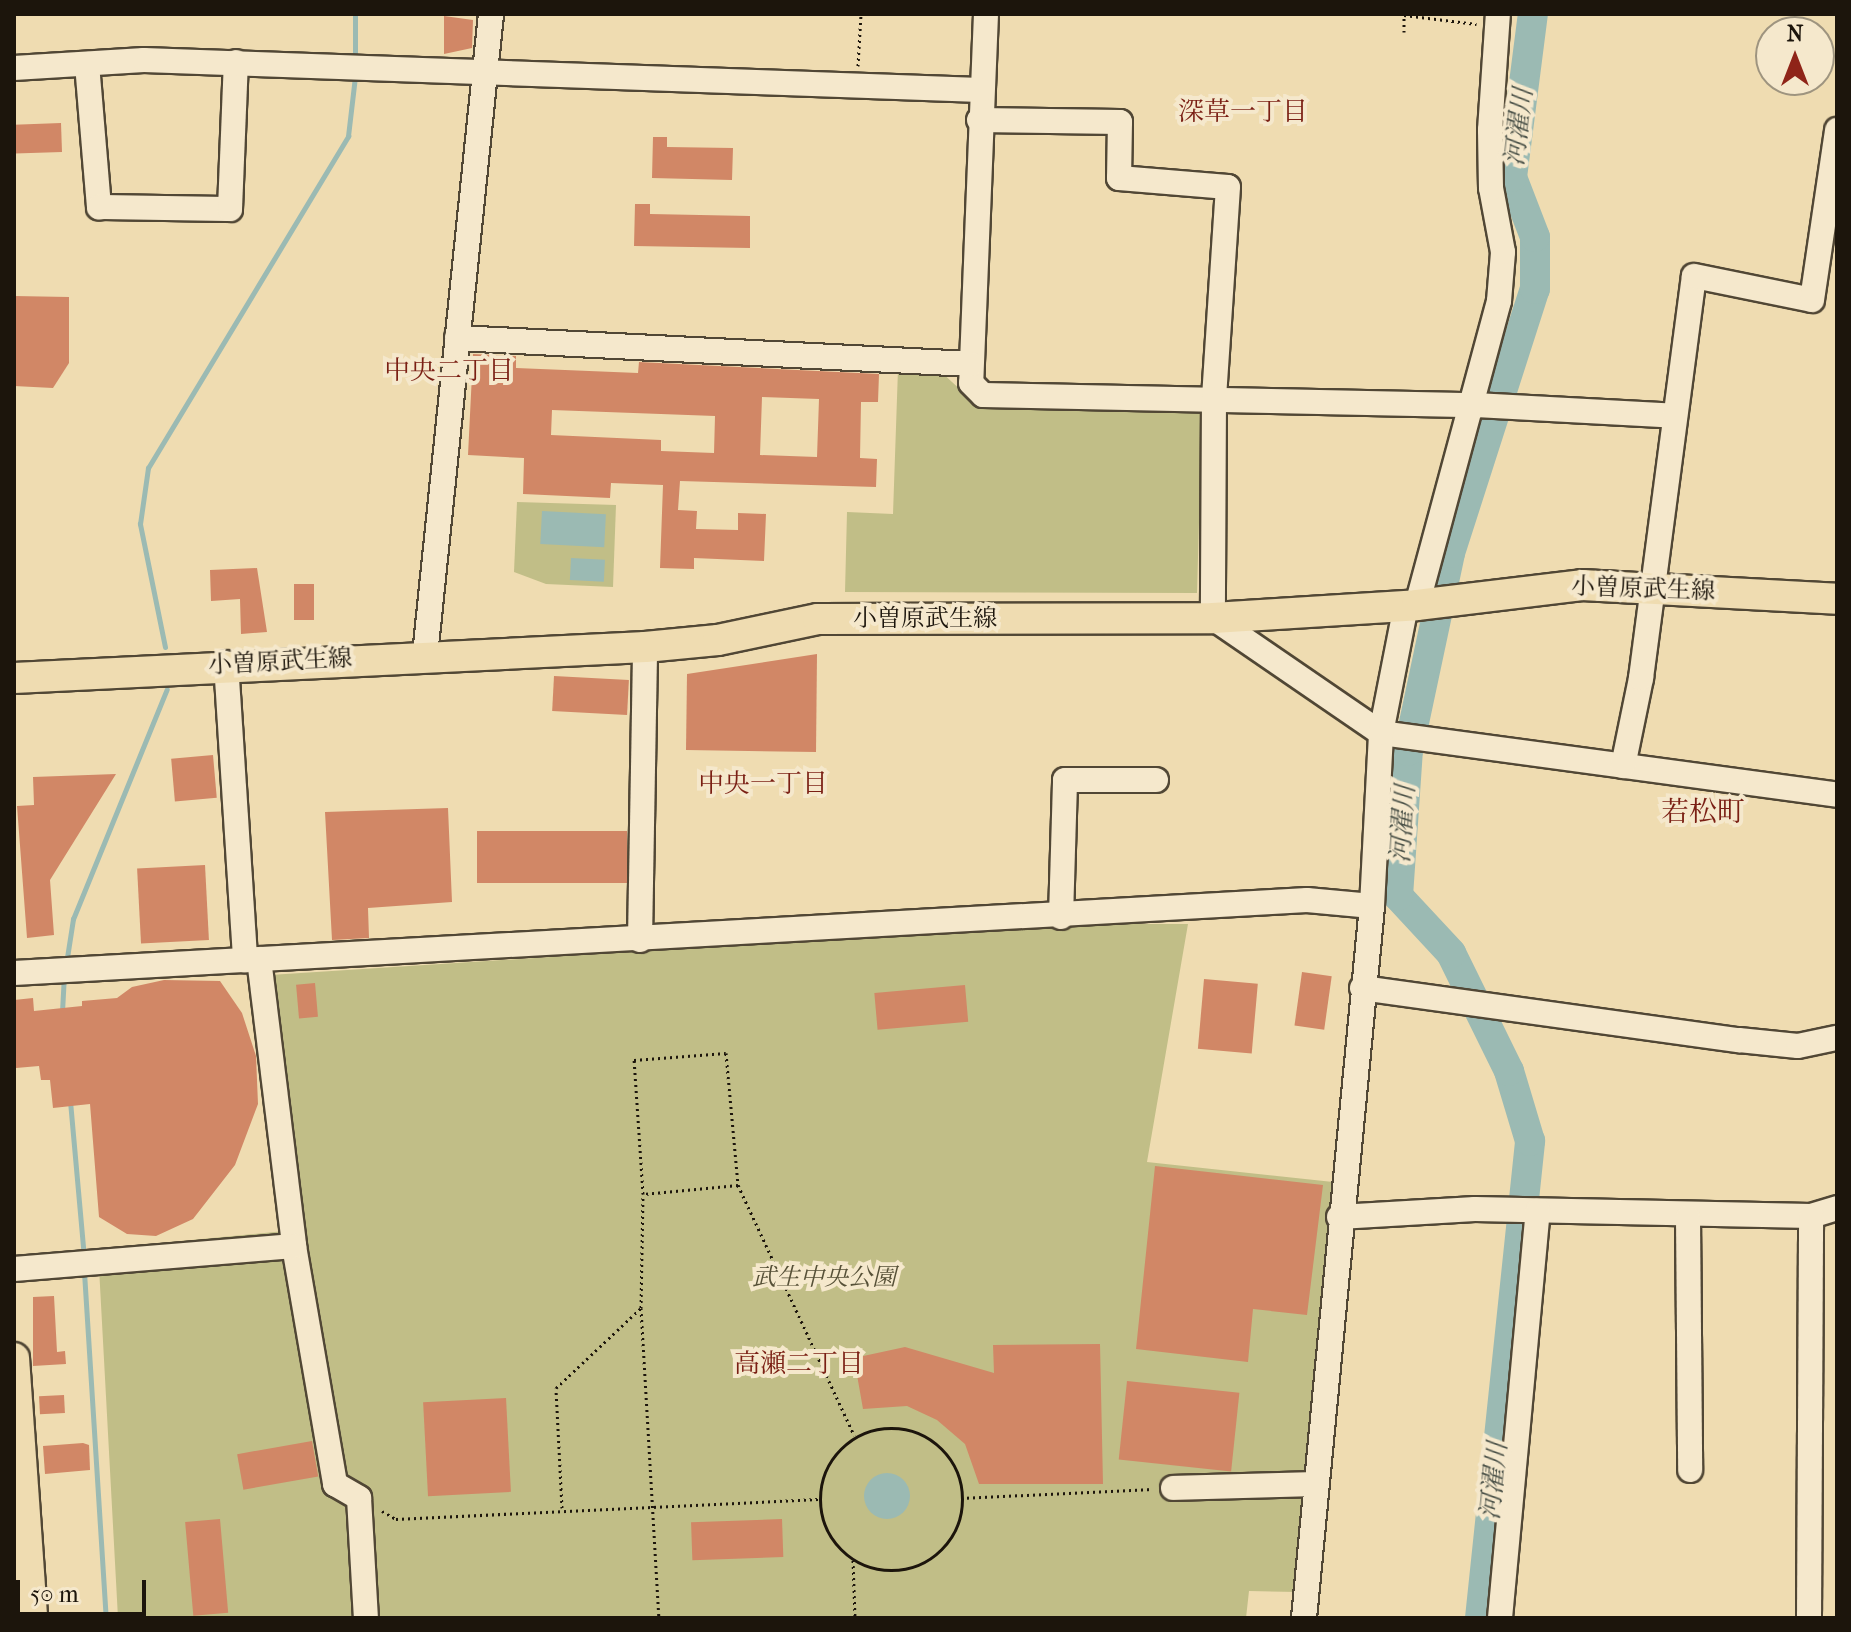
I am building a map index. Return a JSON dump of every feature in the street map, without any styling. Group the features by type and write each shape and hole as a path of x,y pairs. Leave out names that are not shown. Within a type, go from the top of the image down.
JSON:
{"main road":[{"name":"小曽原武生線","path":"14,678 226,663 645,647 718,640 818,619 1213,618 1422,604 1561,586 1837,599"},
{"path":"14,1358 17,1437 32,1618"}],"street":[{"path":"425,655 491,14"},
{"path":"986,14 980,90 971,364 971,383 983,395 1475,405 1675,416"},
{"path":"1304,1618 1313,1484 1372,906 1381,733 1422,604 1451,470 1475,405 1503,252 1491,188 1498,20"},
{"path":"87,64 99,207 230,209 236,62"},
{"path":"14,68 236,62 980,90"},
{"path":"979,120 1120,122 1119,178 1228,187 1214,399 1213,618 1381,733 1837,795"},
{"path":"1623,766 1653,589 1694,276 1812,300 1837,130"},
{"path":"457,338 971,364"},
{"path":"640,940 645,647"},
{"path":"226,663 252,960 294,1246 335,1484 359,1498 366,1618"},
{"path":"1061,917 1065,780 1156,780"},
{"path":"14,973 1061,917 1307,900 1372,906"},
{"path":"1362,988 1754,1042 1798,1046 1837,1038"},
{"path":"1339,1217 1538,1211 1688,1218 1811,1216 1837,1208"},
{"path":"1500,1618 1538,1211"},
{"path":"1809,1618 1811,1216"},
{"path":"1688,1218 1690,1470"},
{"path":"14,1269 294,1246"},
{"path":"1173,1488 1313,1484"}],"path":[{"path":"856,86 861,14"},
{"path":"1404,32 1404,15 1498,20"},
{"path":"659,1618 656,1504 641,1308 643,1194 634,1060 726,1053 738,1185 854,1435"},
{"path":"643,1194 738,1185"},
{"path":"562,1509 556,1388 641,1308"},
{"path":"912,1429 950,1460 961,1498 955,1531 942,1551 923,1564 882,1571 853,1560 824,1530 819,1499 836,1453 854,1435 912,1429"},
{"path":"961,1498 1173,1488"},
{"path":"359,1498 396,1519 656,1504 819,1499"},
{"path":"853,1560 855,1618"}],"green space":[{"path":"898,369 940,371 976,404 1194,407 1202,416 1197,593 845,592 847,512 893,514"},
{"path":"517,502 616,505 613,587 546,584 514,572"},
{"name":"武生中央公園","path":"1066,924 1188,924 1147,1162 1333,1182 1298,1592 1249,1591 1246,1618 118,1618 98,1249 305,1229 270,975"}],"water":[{"path":"542,511 606,514 604,547 540,544"},
{"path":"571,558 605,560 604,582 570,580"},
{"path":"887,1473 903,1480 910,1496 903,1512 887,1519 871,1512 864,1496 871,1480"}],"building":[{"path":"444,16 473,20 472,48 444,54"},
{"path":"61,123 62,152 15,154 14,125"},
{"path":"653,137 667,137 667,147 733,148 732,180 652,178"},
{"path":"635,204 650,204 650,214 750,216 750,248 634,246"},
{"path":"14,296 69,297 69,363 53,388 14,386"},
{"path":"473,354 516,356 516,368 638,373 639,362 879,374 878,402 861,402 860,458 877,459 876,487 680,481 678,510 697,511 696,529 738,530 738,513 766,514 764,561 694,558 694,569 660,568 663,485 611,483 610,498 523,494 524,458 468,455","holes":["762,397 819,399 817,457 760,455","552,410 715,416 714,453 661,451 661,440 551,435"]},
{"path":"257,568 267,632 241,634 240,599 211,601 210,570"},
{"path":"294,584 314,584 314,620 294,620"},
{"path":"817,654 816,752 686,750 687,674"},
{"path":"554,676 629,680 627,715 552,711"},
{"path":"213,755 217,798 175,801 171,759"},
{"path":"116,774 50,880 54,935 27,938 17,806 34,805 33,777"},
{"path":"448,808 452,902 368,908 369,938 332,940 325,812"},
{"path":"477,831 627,831 627,883 477,883"},
{"path":"205,865 209,940 141,943 137,869"},
{"path":"1302,972 1332,976 1324,1030 1294,1025"},
{"path":"1204,979 1258,984 1252,1053 1198,1049"},
{"path":"164,980 220,981 242,1013 256,1056 258,1104 235,1165 193,1219 156,1236 127,1234 99,1217 90,1104 53,1108 50,1080 41,1080 39,1066 16,1068 14,1000 33,998 34,1011 82,1006 82,1001 117,998 132,987"},
{"path":"315,983 318,1017 299,1019 296,985"},
{"path":"965,985 968,1022 878,1030 874,993"},
{"path":"1155,1166 1323,1185 1307,1315 1253,1309 1248,1362 1136,1349"},
{"path":"54,1296 57,1352 65,1351 66,1364 33,1366 33,1297"},
{"path":"1100,1344 1103,1484 979,1484 965,1444 937,1420 907,1406 863,1409 854,1358 905,1347 994,1373 993,1345"},
{"path":"1127,1381 1239,1393 1231,1471 1119,1460"},
{"path":"64,1395 65,1413 40,1414 39,1396"},
{"path":"506,1398 511,1492 428,1496 423,1402"},
{"path":"312,1441 318,1476 243,1490 237,1454"},
{"path":"89,1445 90,1470 45,1474 43,1446"},
{"path":"220,1519 228,1613 193,1616 185,1522"},
{"path":"782,1519 783,1557 692,1560 691,1522"}],"waterway":[{"path":"355,14 355,62"},
{"name":"河濯川","path":"1480,1618 1530,1141 1509,1071 1451,953 1398,896 1408,751 1450,553 1535,289 1535,237 1512,177 1533,14"},
{"path":"165,647 140,524 148,468 348,136 355,76"},
{"path":"66,964 73,919 167,689"},
{"path":"62,1012 64,978"},
{"path":"70,1101 84,1258"},
{"path":"84,1272 106,1618"}],"district":[{"name":"深草一丁目","path":"1243,112"},
{"name":"中央二丁目","path":"449,371"},
{"name":"中央一丁目","path":"763,784"},
{"name":"若松町","path":"1703,812"},
{"name":"高瀬二丁目","path":"799,1364"}]}
